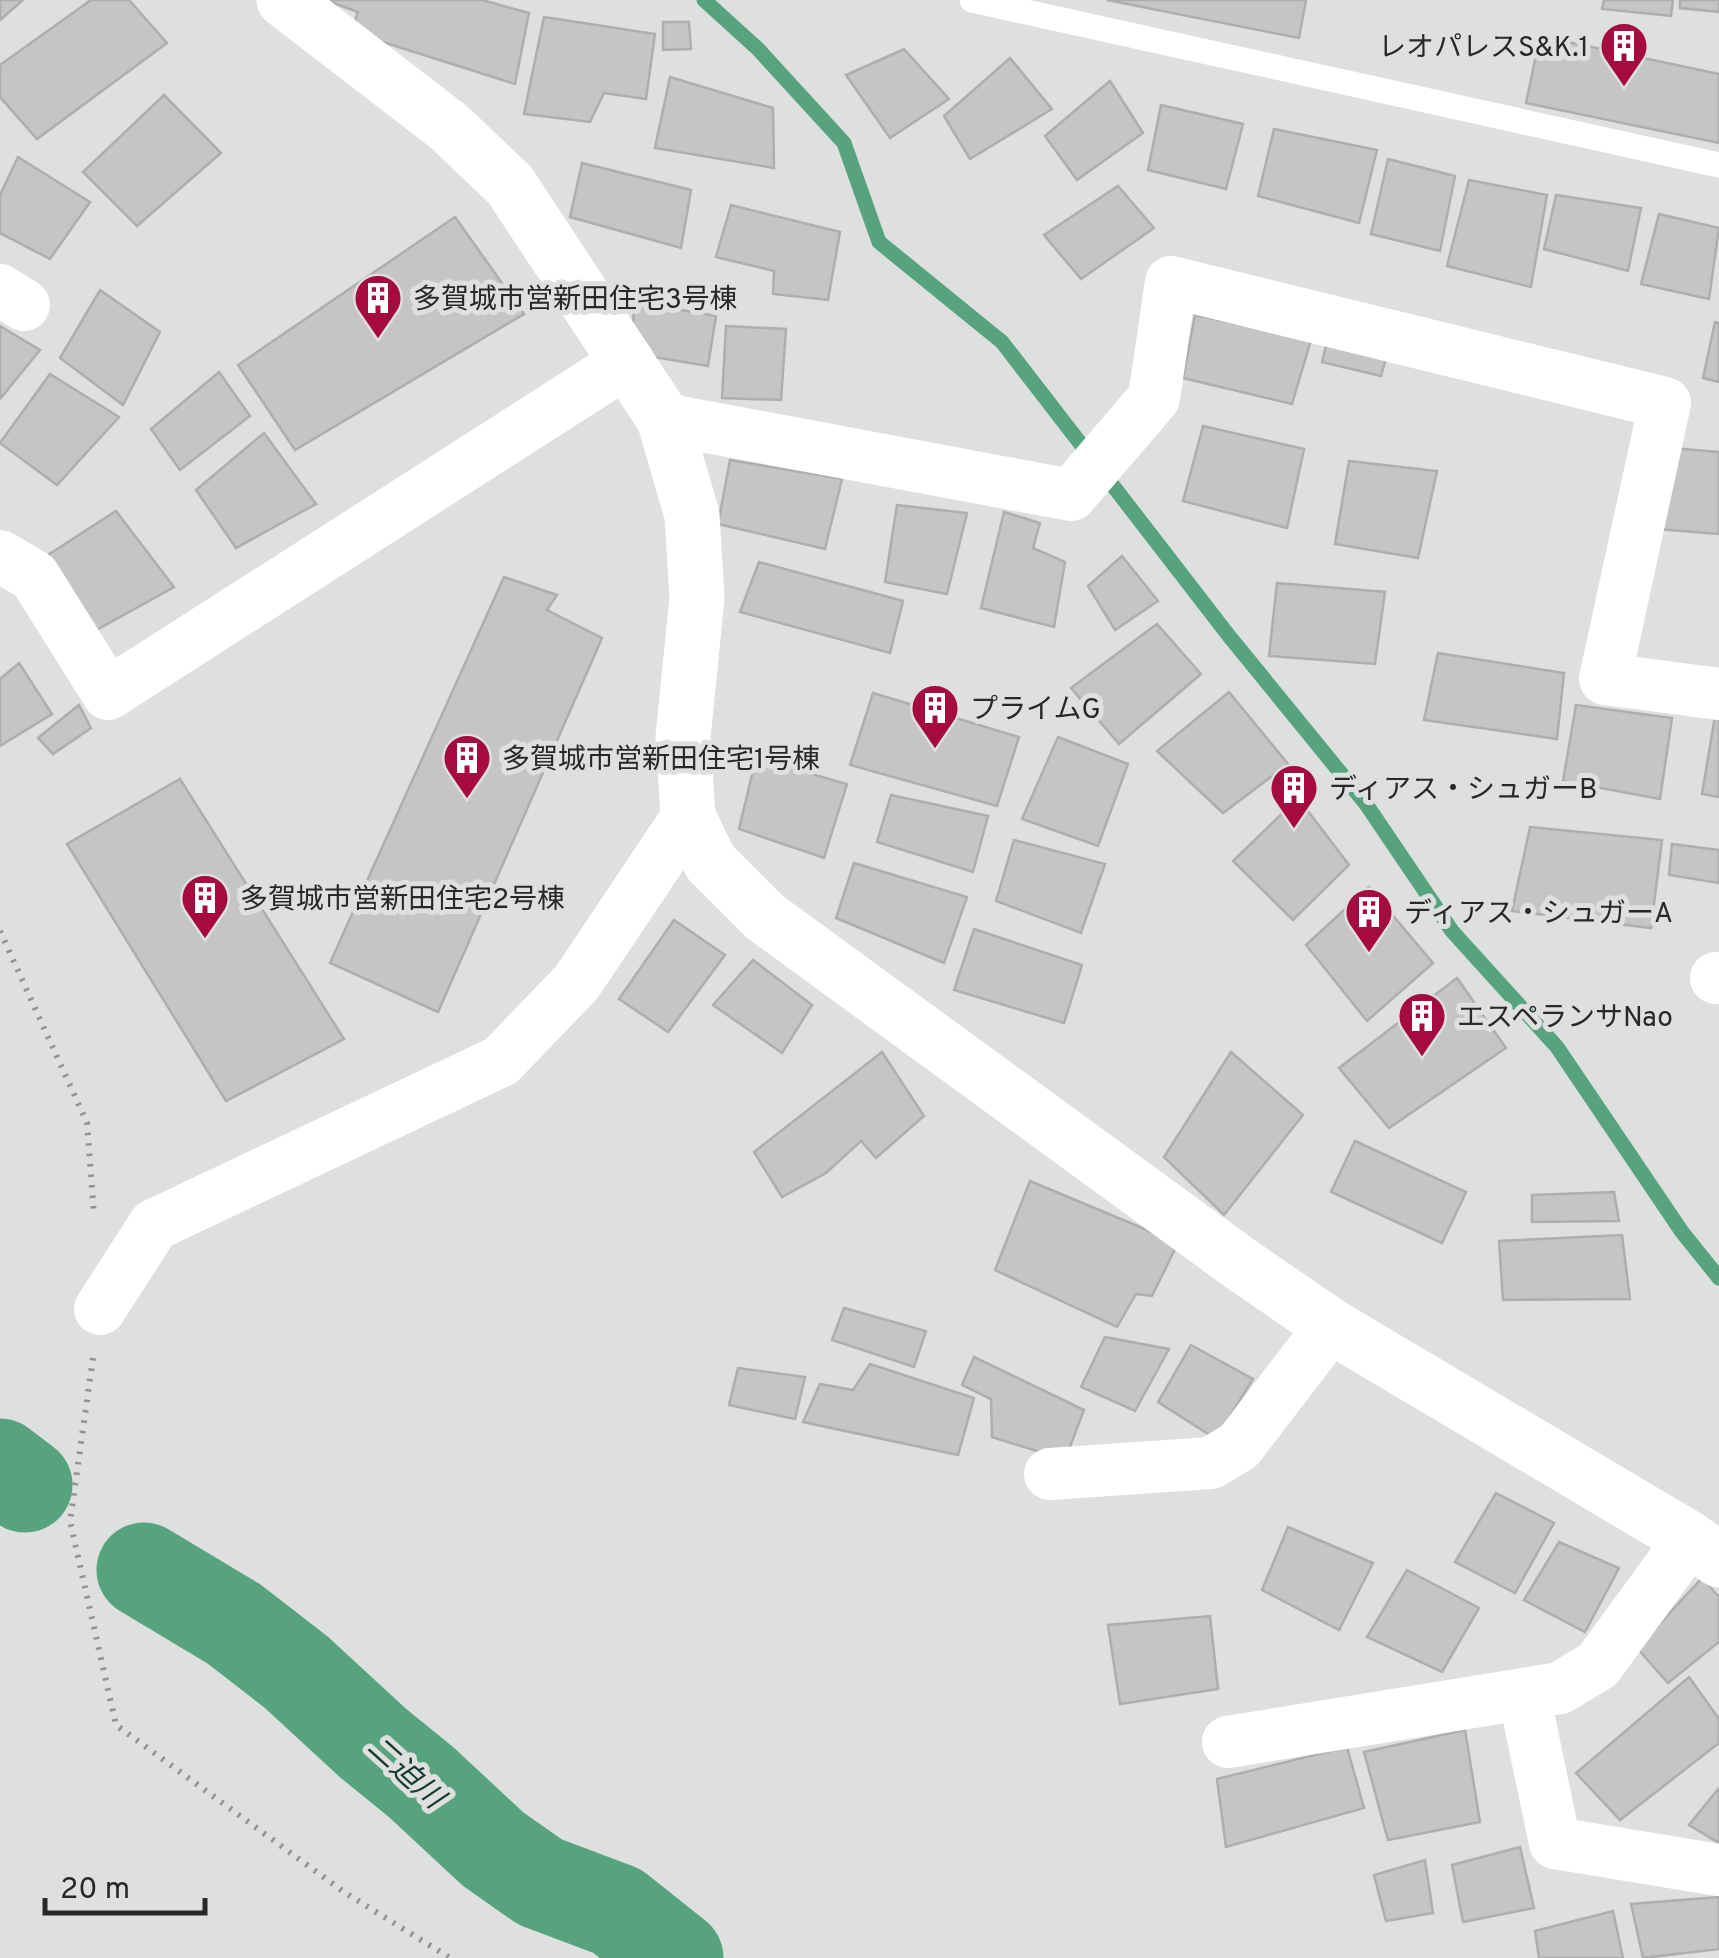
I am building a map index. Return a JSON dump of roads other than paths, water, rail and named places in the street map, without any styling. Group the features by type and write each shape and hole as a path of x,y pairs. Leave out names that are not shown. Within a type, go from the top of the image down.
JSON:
{"street":[{"path":"284,0 449,127 510,184 664,419 692,515 698,598 683,737 688,816 710,862 765,917 1238,1262 1331,1326 1705,1550 1598,1665 1560,1688 1228,1742"},
{"path":"664,419 1070,495 1154,398 1171,282 1665,403 1605,680 1719,694"},
{"path":"0,556 34,576 108,694 628,361"},
{"path":"100,1309 154,1224 501,1061 577,982 688,816"},
{"path":"1050,1474 1211,1463 1238,1446 1331,1326"},
{"path":"1524,1695 1555,1842 1719,1870"}],"lane":[{"path":"972,0 1719,165"}],"waterway":[{"path":"704,0 758,49 844,143 879,242 1002,342 1229,636 1366,804 1452,931 1557,1047 1682,1232 1719,1278"},
{"name":"二迫川","path":"0,1466 25,1485"},
{"name":"二迫川","path":"144,1570 234,1624 296,1672 493,1849 540,1882 617,1911 676,1958"}],"place":[{"name":"レオパレスS&K.1","path":"1624,88"},
{"name":"多賀城市営新田住宅3号棟","path":"378,340"},
{"name":"プライムG","path":"935,750"},
{"name":"多賀城市営新田住宅1号棟","path":"467,800"},
{"name":"ディアス・シュガーB","path":"1294,830"},
{"name":"多賀城市営新田住宅2号棟","path":"205,940"},
{"name":"ディアス・シュガーA","path":"1369,954"},
{"name":"エスペランサNao","path":"1422,1058"}]}
